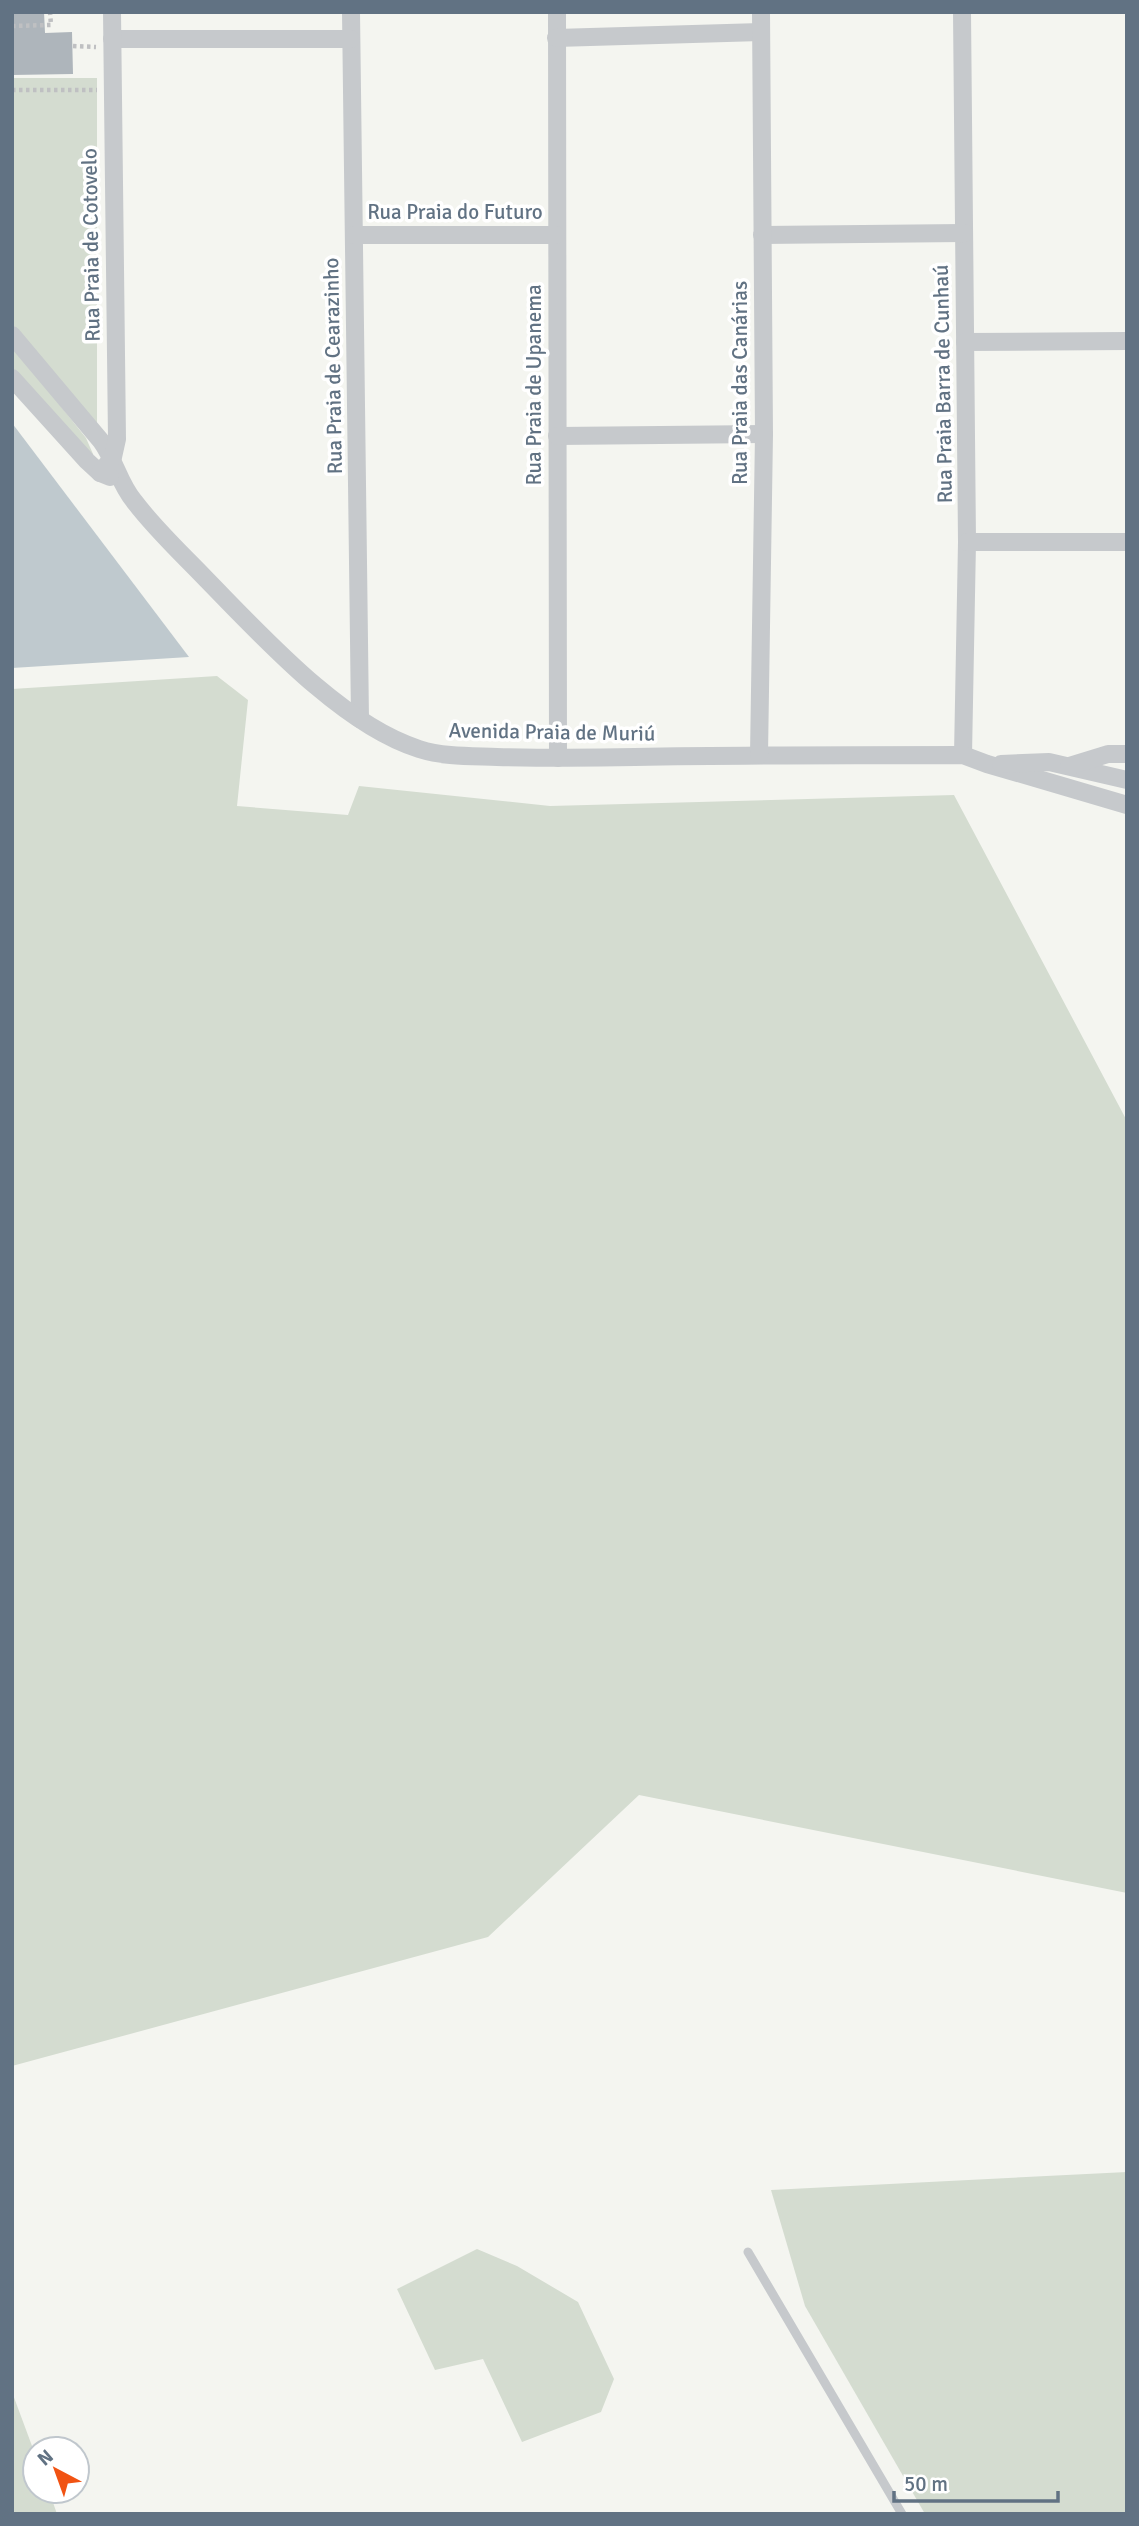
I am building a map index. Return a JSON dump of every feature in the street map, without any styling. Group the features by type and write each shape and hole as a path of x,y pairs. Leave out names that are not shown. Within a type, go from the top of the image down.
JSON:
{"street":[{"name":"Rua Praia de Cotovelo","path":"112,12 117,439 113,457"},
{"name":"Rua Praia de Cearazinho","path":"351,12 360,719"},
{"name":"Rua Praia de Upanema","path":"556,12 558,758"},
{"name":"Rua Praia das Canárias","path":"759,755 764,434 761,12"},
{"name":"Rua Praia Barra de Cunhaú","path":"962,12 967,542 963,755"},
{"path":"556,38 761,32"},
{"path":"112,39 351,39"},
{"path":"762,235 964,233"},
{"name":"Rua Praia do Futuro","path":"354,235 556,235"},
{"name":"Avenida Praia de Muriú","path":"12,335 113,457 121,482 134,502 262,637 309,680 360,719 394,738 419,749 447,755 558,758 963,755"},
{"path":"965,342 1127,341"},
{"path":"12,378 100,473 121,482"},
{"path":"557,436 764,434"},
{"path":"100,473 113,457"},
{"path":"967,542 1127,542"},
{"path":"1067,766 1108,754 1127,754"},
{"path":"963,755 987,765 1127,805"},
{"path":"987,765 1049,762 1127,780"}],"lane":[{"path":"748,2252 902,2514"}],"path":[{"path":"12,26 51,25 50,12"},
{"path":"73,46 89,48"},
{"path":"12,90 112,90"}],"shaded area":[{"path":"12,78 97,78 97,431 12,324"},
{"path":"12,345 86,438 93,454 90,456 12,369"},
{"path":"12,423 189,657 12,668"},
{"path":"217,676 248,700 237,806 348,815 359,786 550,806 954,795 1127,1121 1127,1893 639,1795 488,1937 12,2066 12,689"},
{"path":"1127,2172 1127,2514 925,2514 805,2306 771,2190"},
{"path":"477,2249 517,2266 578,2302 614,2379 601,2412 522,2442 483,2359 435,2370 397,2289"},
{"path":"12,2392 28,2435 21,2435 21,2505 54,2505 57,2514 12,2514"}],"building":[{"path":"12,12 44,12 45,33 72,32 73,74 12,75"}]}
